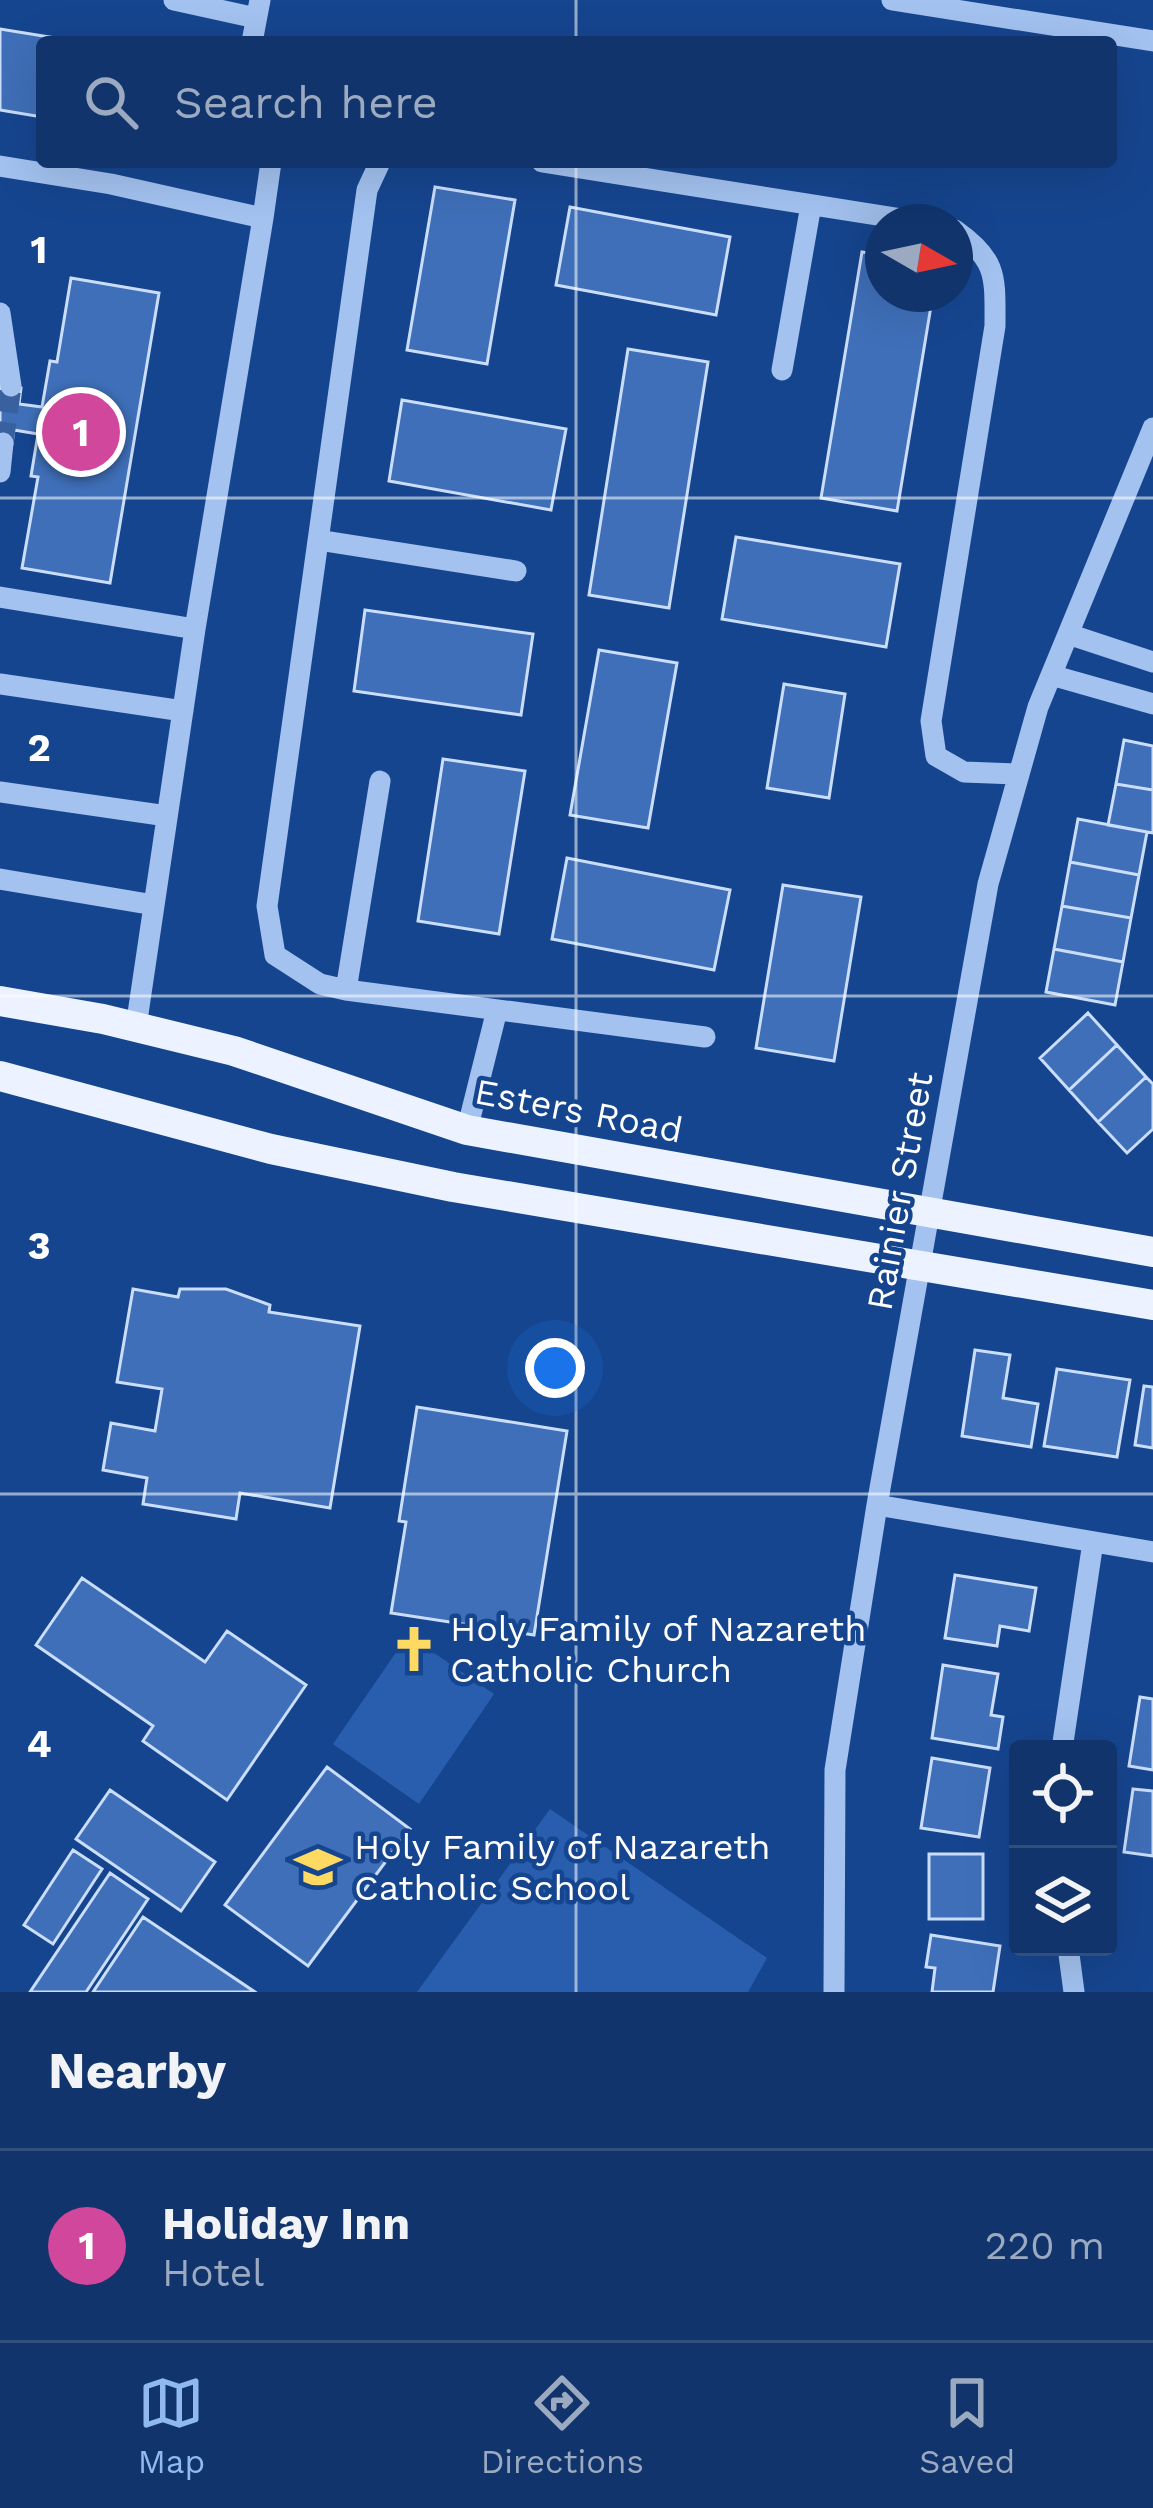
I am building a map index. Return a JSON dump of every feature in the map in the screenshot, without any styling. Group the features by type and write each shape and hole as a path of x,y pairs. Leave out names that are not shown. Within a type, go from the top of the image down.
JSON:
{"main road":[{"name":"Esters Road","path":"0,1001 234,1052 467,1130 1153,1252"},
{"path":"0,1076 271,1149 356,1167 1153,1305"}],"street":[{"path":"174,0 258,9"},
{"path":"892,0 998,8 1153,41"},
{"path":"0,166 113,173 262,218"},
{"path":"136,1027 270,168"},
{"path":"377,168 367,190 267,906 274,956 320,984 346,990 705,1037"},
{"path":"580,168 865,213"},
{"path":"782,370 811,205"},
{"path":"973,243 983,250 995,287 995,326 931,721 936,757 964,772 1016,774"},
{"path":"0,313 11,386"},
{"name":"Rainier Street","path":"834,1992 836,1769 877,1505 988,884 1016,774 1051,675 1153,428"},
{"path":"0,472 3,443"},
{"path":"318,540 516,571"},
{"path":"0,597 196,628"},
{"path":"1068,634 1153,662"},
{"path":"1051,675 1153,704"},
{"path":"0,683 183,711"},
{"path":"346,990 380,781"},
{"path":"0,792 167,816"},
{"path":"0,879 154,905"},
{"path":"467,1130 497,1010"},
{"path":"877,1505 1153,1552"},
{"path":"1063,1740 1093,1542"},
{"path":"1068,1956 1074,1992"}],"shaded area":[{"path":"408,1635 494,1694 419,1804 333,1744"},
{"path":"550,1809 767,1958 748,1992 417,1992"}],"building":[{"path":"0,29 43,36 36,36 36,116 0,110"},
{"path":"435,187 515,200 487,364 407,350"},
{"path":"570,207 730,237 716,315 556,285"},
{"path":"865,252 865,312 930,312 897,511 821,498"},
{"path":"71,278 159,293 110,583 22,568 38,477 31,476 38,434 14,430 12,444 0,443 0,385 21,388 19,404 42,407 50,361 57,362"},
{"path":"628,349 708,362 669,608 589,595"},
{"path":"402,400 566,429 551,510 389,481"},
{"path":"736,537 900,564 886,647 722,619"},
{"path":"365,610 533,634 521,715 354,691"},
{"path":"599,650 677,663 648,828 570,815"},
{"path":"784,684 845,694 829,798 767,788"},
{"path":"1124,740 1153,746 1153,790 1116,784"},
{"path":"443,759 525,771 499,934 418,921"},
{"path":"1116,784 1153,790 1153,833 1108,825"},
{"path":"1078,819 1147,832 1139,875 1070,862"},
{"path":"567,858 730,890 714,970 552,939"},
{"path":"1070,862 1139,875 1131,918 1062,906"},
{"path":"783,885 861,897 834,1061 756,1048"},
{"path":"1062,906 1131,918 1123,962 1054,949"},
{"path":"1054,949 1123,962 1115,1005 1046,992"},
{"path":"1088,1013 1117,1045 1069,1090 1040,1058"},
{"path":"1117,1045 1146,1077 1098,1122 1069,1090"},
{"path":"1146,1077 1153,1084 1153,1129 1127,1153 1098,1122"},
{"path":"133,1289 178,1297 180,1289 226,1289 270,1305 269,1312 360,1326 330,1508 240,1493 236,1519 143,1504 147,1478 103,1470 111,1423 155,1431 162,1389 117,1382"},
{"path":"975,1350 1010,1355 1003,1398 1038,1404 1031,1447 962,1436"},
{"path":"1057,1369 1130,1380 1117,1457 1044,1446"},
{"path":"1144,1386 1153,1387 1153,1448 1135,1445"},
{"path":"417,1407 567,1431 534,1635 391,1613"},
{"path":"955,1575 1036,1588 1029,1631 1000,1626 997,1646 945,1638"},
{"path":"82,1578 205,1662 227,1631 306,1685 227,1800 143,1741 153,1726 36,1645"},
{"path":"943,1665 998,1674 991,1715 1003,1717 998,1749 932,1738"},
{"path":"1140,1697 1153,1699 1153,1770 1129,1766"},
{"path":"932,1758 990,1768 979,1837 921,1828"},
{"name":"Holy Family of Nazareth Catholic School","path":"327,1767 410,1829 308,1966 225,1905"},
{"path":"1133,1789 1153,1791 1153,1856 1124,1852"},
{"path":"110,1790 215,1862 181,1911 76,1839"},
{"path":"73,1850 102,1869 53,1944 24,1925"},
{"path":"929,1854 983,1854 983,1919 929,1919"},
{"path":"110,1873 148,1899 86,1992 30,1992"},
{"path":"143,1917 255,1992 93,1992"},
{"path":"931,1935 1000,1946 993,1992 932,1992 935,1968 926,1967"}],"tunnel":[{"path":"3,443 11,386"}],"place":[{"name":"Holiday Inn","path":"81,432"},
{"name":"Holy Family of Nazareth Catholic Church","path":"414,1649"},
{"name":"Holy Family of Nazareth Catholic School","path":"318,1867"}]}
